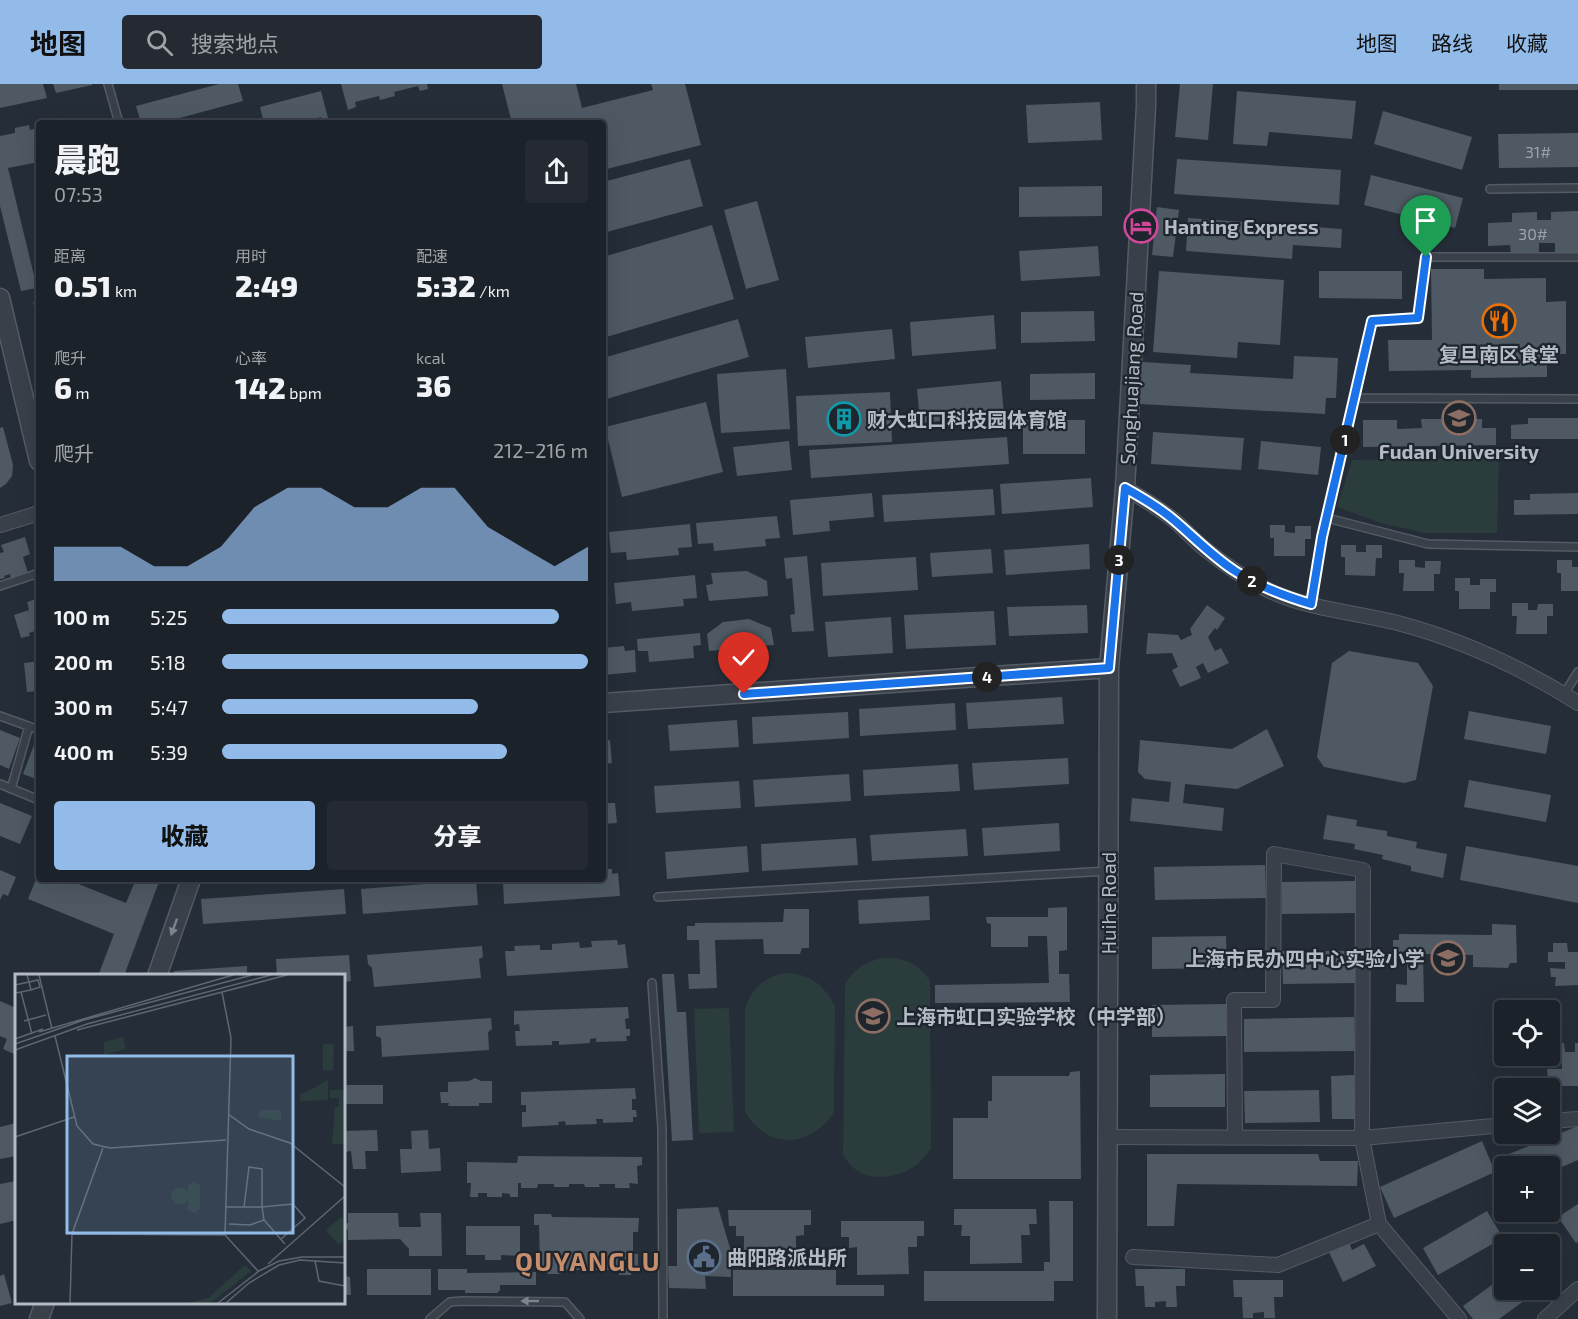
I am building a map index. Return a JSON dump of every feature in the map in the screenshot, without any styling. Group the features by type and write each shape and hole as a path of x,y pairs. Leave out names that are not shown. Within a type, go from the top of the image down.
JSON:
{"street":[{"name":"Songhuajiang Road","path":"1146,84 1125,488 1175,521 1235,572 1271,591 1311,604 1394,622 1451,639 1505,662 1578,703"},
{"path":"0,298 36,448"},
{"name":"Huihe Road","path":"1107,1319 1109,668 1125,488"},
{"path":"0,525 36,514"},
{"path":"606,703 1109,668"},
{"path":"1235,1137 1234,1000 1273,1000 1274,854 1363,870 1362,1138 1379,1224 1459,1319"},
{"path":"157,974 190,882"},
{"path":"1560,1120 1578,1119"},
{"path":"1107,1137 1362,1138 1494,1126"},
{"path":"1133,1257 1278,1265 1379,1224"},
{"path":"1545,1319 1578,1289"},
{"path":"39,1319 44,1304"}],"lane":[{"path":"108,84 118,120"},
{"path":"1490,189 1578,188"},
{"path":"1311,604 1327,518 1372,321 1418,318 1426,257 1578,257"},
{"path":"1355,398 1578,399"},
{"path":"1327,518 1428,544 1578,547"},
{"path":"0,586 36,574"},
{"path":"1564,694 1578,672"},
{"path":"0,716 36,729"},
{"path":"11,789 29,726"},
{"path":"0,784 36,799"},
{"path":"658,897 1108,871"},
{"path":"652,983 662,1128 663,1319"},
{"path":"430,1319 450,1302 462,1301 565,1302 580,1319"}],"shaded area":[{"path":"1499,458 1497,533 1425,533 1381,523 1337,507 1352,460"},
{"path":"884,958 899,959 910,963 920,969 930,980 931,1149 909,1170 886,1177 877,1177 862,1174 843,1155 845,984 862,966"},
{"path":"785,973 809,978 821,986 835,1006 834,1112 813,1133 789,1140 765,1133 754,1124 745,1111 745,1008 751,995 760,984 771,977"},
{"path":"729,1008 734,1132 699,1133 694,1009"}],"building":[{"path":"0,84 43,84 47,98 0,108"},
{"path":"53,84 92,84 92,85 56,93"},
{"path":"219,84 238,84 243,101 172,120 140,120 136,106"},
{"path":"341,84 427,84 428,89 420,91 418,86 394,92 395,96 380,100 379,96 355,102 356,107 348,110"},
{"path":"502,84 576,84 582,108 653,90 651,84 685,84 701,145 606,169 606,120 511,120"},
{"path":"1180,84 1213,84 1208,140 1175,137"},
{"path":"1499,84 1578,84 1578,90 1499,90"},
{"path":"321,91 328,120 322,120 321,117 311,120 263,120 260,107"},
{"path":"1237,91 1356,101 1352,139 1269,132 1267,146 1233,144"},
{"path":"1100,102 1102,140 1028,143 1026,105"},
{"path":"1383,111 1472,137 1462,170 1374,144"},
{"path":"29,125 30,130 36,129 36,163 8,168 36,284 36,288 21,291 0,206 0,136 15,133 15,128"},
{"path":"1578,133 1578,167 1499,168 1498,134"},
{"path":"690,159 703,206 606,232 606,181"},
{"path":"1177,159 1341,170 1339,205 1174,194"},
{"path":"1371,175 1463,198 1455,228 1364,205"},
{"path":"1102,186 1102,216 1019,217 1019,187"},
{"path":"757,201 779,280 746,289 724,210"},
{"path":"1157,207 1179,210 1173,257 1152,255"},
{"path":"1578,211 1578,252 1555,253 1555,243 1539,243 1539,252 1511,253 1510,245 1488,246 1488,223 1512,222 1512,213 1537,212 1537,220 1551,220 1551,212"},
{"path":"1188,218 1342,229 1341,248 1293,245 1292,259 1186,251"},
{"path":"712,225 734,299 606,337 606,256"},
{"path":"1098,246 1100,276 1021,281 1019,251"},
{"name":"复旦南区食堂","path":"1431,269 1484,269 1484,279 1546,278 1546,302 1566,301 1566,354 1547,354 1547,377 1471,378 1471,370 1389,371 1388,340 1432,340"},
{"path":"1159,271 1284,280 1280,345 1238,342 1237,358 1153,352"},
{"path":"1319,271 1402,271 1402,299 1319,298"},
{"path":"1094,311 1095,341 1021,343 1021,312"},
{"path":"994,315 996,349 912,356 910,322"},
{"path":"738,319 749,357 606,399 606,357"},
{"path":"892,329 895,359 808,368 805,337"},
{"path":"1294,356 1338,358 1336,398 1326,398 1325,414 1140,404 1142,362 1191,365 1190,373 1293,379"},
{"path":"786,369 790,429 721,433 717,374"},
{"path":"1095,373 1095,399 1030,400 1030,374"},
{"path":"1001,381 1004,415 920,423 917,389"},
{"name":"财大虹口科技园体育馆","path":"890,392 892,442 798,446 796,396"},
{"path":"706,402 723,472 622,497 606,427"},
{"path":"1528,418 1578,418 1578,439 1511,439 1511,425 1528,424"},
{"path":"1421,419 1482,419 1482,428 1496,428 1496,445 1363,447 1363,420 1397,420 1397,429 1422,428"},
{"path":"1023,420 1085,420 1085,454 1023,454"},
{"path":"3,427 13,465 12,476 0,488 0,428"},
{"path":"1153,432 1244,438 1241,470 1151,464"},
{"path":"1007,437 1009,464 811,478 809,450"},
{"path":"789,441 792,470 737,476 733,447"},
{"path":"1261,441 1321,447 1318,475 1258,469"},
{"path":"1091,478 1093,507 1002,514 1000,484"},
{"path":"993,489 995,515 884,522 882,495"},
{"path":"872,493 874,517 829,521 830,531 793,535 790,500"},
{"path":"1578,493 1578,514 1514,515 1514,500 1530,500 1530,494"},
{"path":"777,516 780,538 765,539 766,546 714,551 713,543 698,544 696,523"},
{"path":"690,524 692,547 678,548 679,555 627,560 626,552 611,553 609,532"},
{"path":"1270,525 1285,525 1285,532 1295,533 1295,526 1311,526 1311,539 1305,539 1305,556 1274,556 1274,538 1270,538"},
{"path":"25,537 30,554 23,557 28,573 11,579 10,574 0,579 0,553 4,552 1,545"},
{"path":"1089,544 1090,569 1006,575 1004,550"},
{"path":"1341,545 1356,545 1356,552 1366,552 1366,545 1382,545 1382,558 1376,558 1375,576 1345,575 1345,557 1341,557"},
{"path":"991,549 993,573 932,577 930,553"},
{"path":"807,556 814,631 792,632 790,615 795,614 792,578 786,579 784,558"},
{"path":"916,557 918,590 823,596 821,563"},
{"path":"1399,560 1415,560 1415,567 1425,568 1425,561 1441,561 1440,574 1434,574 1434,591 1403,591 1404,573 1399,573"},
{"path":"1557,560 1572,560 1572,567 1578,567 1578,591 1561,591 1561,573 1557,573"},
{"path":"747,571 767,581 768,596 709,601 706,585 713,584 711,573"},
{"path":"695,575 697,598 683,599 684,606 632,611 631,602 616,604 614,583"},
{"path":"1455,578 1470,578 1470,585 1480,585 1480,579 1496,579 1496,592 1490,592 1490,609 1459,609 1459,591 1455,591"},
{"path":"36,599 36,634 35,631 29,633 30,636 21,638 14,615 29,610 27,602"},
{"path":"1512,603 1528,603 1528,610 1537,610 1538,604 1553,604 1553,616 1547,616 1547,634 1516,634 1517,616 1512,616"},
{"path":"1087,605 1088,633 1009,636 1007,607"},
{"path":"1207,605 1225,618 1217,630 1215,628 1208,637 1215,651 1221,648 1229,663 1208,673 1203,663 1196,667 1201,678 1180,687 1172,670 1178,667 1172,653 1146,654 1148,633 1178,635 1181,640 1192,635 1190,629"},
{"path":"994,611 996,645 906,649 904,615"},
{"path":"891,617 893,653 828,657 825,622"},
{"path":"749,619 771,628 774,645 709,651 707,634 723,622"},
{"path":"700,633 701,645 693,646 694,658 649,662 648,651 638,651 637,639"},
{"path":"624,646 625,651 635,650 636,672 606,675 606,648"},
{"path":"1349,651 1418,663 1433,686 1416,780 1404,783 1324,767 1317,757 1332,663"},
{"path":"36,661 36,691 27,692 24,663"},
{"path":"1062,697 1064,724 968,729 966,703"},
{"path":"955,703 956,730 860,736 859,709"},
{"path":"1469,711 1551,726 1546,754 1464,739"},
{"path":"848,712 849,738 753,744 752,717"},
{"path":"737,720 739,747 670,751 668,725"},
{"path":"1267,729 1284,766 1237,789 1185,784 1183,803 1224,808 1222,831 1130,821 1132,798 1169,802 1171,782 1145,779 1138,772 1140,740 1232,749"},
{"path":"0,730 20,738 9,769 0,765"},
{"path":"610,740 612,763 606,764 606,741"},
{"path":"35,742 36,742 36,779 23,774"},
{"path":"1068,758 1069,784 974,790 972,763"},
{"path":"958,764 960,791 864,796 863,770"},
{"path":"849,774 851,801 755,807 753,780"},
{"path":"1469,780 1551,795 1546,822 1464,807"},
{"path":"739,781 741,808 656,813 654,786"},
{"path":"606,799 608,803 615,803 617,823 606,824"},
{"path":"0,803 32,816 20,844 0,836"},
{"path":"1327,815 1357,820 1356,826 1387,831 1387,836 1417,842 1416,848 1447,854 1443,878 1411,871 1411,866 1382,859 1383,855 1354,849 1355,844 1323,839"},
{"path":"1059,823 1060,851 984,856 982,828"},
{"path":"966,829 968,856 872,861 870,835"},
{"path":"856,838 858,865 762,871 761,844"},
{"path":"747,846 749,872 667,879 665,852"},
{"path":"1466,846 1578,866 1578,903 1460,880"},
{"path":"1265,865 1266,898 1155,900 1154,867"},
{"path":"606,869 612,869 612,874 618,873 620,896 504,904 503,882 606,882"},
{"path":"0,870 16,877 8,896 3,894 0,900"},
{"path":"36,879 36,882 74,882 126,903 135,882 159,882 125,974 99,974 114,934 28,899"},
{"path":"1356,881 1357,913 1282,914 1282,882"},
{"path":"476,882 478,905 363,914 361,889"},
{"path":"344,889 346,914 203,924 201,899"},
{"path":"929,896 930,920 859,924 858,900"},
{"path":"1067,907 1067,950 1059,951 1059,974 1069,974 1070,1002 935,1003 935,985 1049,983 1047,936 1028,936 1028,947 991,947 991,924 987,923 986,917 1048,917 1048,908"},
{"path":"784,909 809,909 809,948 802,948 800,954 764,954 763,939 715,940 717,988 689,989 688,974 700,974 699,940 687,940 687,926 695,926 695,923 783,922"},
{"path":"1492,924 1516,925 1517,963 1510,963 1508,968 1473,967 1473,955 1423,954 1424,1002 1396,1002 1396,984 1407,985 1407,952 1393,952 1393,940 1399,940 1399,934 1492,935"},
{"path":"1226,936 1227,968 1152,969 1152,937"},
{"path":"617,940 618,945 625,944 628,968 507,976 505,951 515,951 514,946 540,945 540,950 552,950 552,944 579,942 580,948 592,947 591,941"},
{"path":"1553,943 1567,943 1568,952 1578,952 1578,985 1555,986 1556,977 1551,977 1550,968 1565,969 1565,962 1548,962 1548,952 1553,952"},
{"path":"482,946 483,957 479,959 481,978 374,987 372,968 368,964 367,955"},
{"path":"1282,951 1357,951 1358,983 1283,984"},
{"path":"349,955 351,981 345,982 345,974 277,974 276,959"},
{"path":"247,966 247,974 175,974 174,971"},
{"path":"662,974 674,974 677,1012 686,1012 693,1140 672,1141"},
{"path":"0,1001 15,1008 15,1055 3,1049 7,1039 0,1036"},
{"path":"1226,1004 1227,1036 1152,1037 1152,1005"},
{"path":"628,1007 629,1018 625,1019 626,1029 630,1029 630,1036 626,1036 627,1041 596,1042 596,1038 590,1039 590,1043 559,1045 559,1041 552,1041 552,1045 516,1046 515,1031 520,1031 519,1024 514,1025 514,1011"},
{"path":"1354,1017 1355,1051 1244,1052 1244,1019"},
{"path":"491,1018 492,1029 488,1032 489,1050 382,1057 381,1038 376,1036 376,1026"},
{"path":"353,1026 354,1051 345,1051 345,1027"},
{"path":"1560,1043 1564,1043 1565,1052 1575,1052 1575,1043 1578,1043 1578,1086 1560,1086 1560,1078 1548,1078 1547,1069 1562,1069"},
{"path":"1080,1071 1081,1179 953,1179 953,1118 988,1118 988,1101 992,1101 992,1076 1069,1076 1070,1072"},
{"path":"1225,1074 1225,1107 1150,1107 1150,1075"},
{"path":"1354,1075 1356,1119 1332,1119 1331,1076"},
{"path":"475,1078 481,1081 492,1081 492,1103 479,1103 479,1106 448,1106 449,1103 441,1103 440,1092 448,1092 448,1082 469,1081"},
{"path":"345,1085 383,1085 383,1104 345,1104"},
{"path":"635,1088 636,1099 632,1099 632,1110 636,1110 637,1117 633,1117 633,1122 603,1123 603,1119 596,1119 597,1124 566,1125 565,1121 558,1122 559,1125 522,1127 522,1112 526,1112 526,1105 521,1105 521,1092"},
{"path":"1319,1090 1320,1122 1245,1123 1244,1091"},
{"path":"15,1123 15,1156 0,1159 0,1127"},
{"path":"1578,1126 1578,1160 1560,1168 1560,1156 1510,1156 1509,1154 1534,1144 1560,1144 1560,1133"},
{"path":"377,1130 378,1151 365,1151 366,1169 353,1169 351,1151 345,1152 345,1131"},
{"path":"428,1130 429,1149 440,1148 441,1171 401,1173 400,1149 412,1149 411,1131"},
{"path":"1482,1141 1494,1170 1494,1172 1394,1218 1380,1187"},
{"path":"1147,1154 1318,1154 1320,1161 1358,1161 1357,1186 1177,1184 1174,1226 1147,1226"},
{"path":"518,1156 642,1157 642,1165 637,1166 638,1184 629,1183 630,1188 615,1188 615,1184 585,1187 584,1184 569,1184 569,1187 554,1187 554,1184 538,1184 537,1188 521,1188 521,1183 518,1183 518,1197 510,1197 510,1194 502,1193 502,1197 487,1197 487,1193 478,1193 478,1197 470,1197 471,1183 467,1183 467,1162 517,1163"},
{"path":"15,1181 15,1220 0,1224 0,1184"},
{"path":"1049,1201 1073,1201 1073,1281 1054,1281 1054,1301 924,1301 924,1271 1044,1271 1044,1262 1050,1262"},
{"path":"1578,1204 1578,1242 1576,1243 1560,1220 1560,1216"},
{"name":"曲阳路派出所","path":"718,1207 730,1248 731,1277 705,1276 706,1289 669,1288 668,1266 677,1266 677,1209"},
{"path":"954,1209 1036,1209 1037,1224 1029,1224 1030,1235 1021,1235 1022,1263 970,1264 970,1236 961,1236 962,1225 954,1225"},
{"path":"728,1210 811,1210 811,1225 804,1225 804,1235 796,1236 796,1263 744,1264 744,1236 736,1236 736,1226 729,1226"},
{"path":"1487,1211 1501,1234 1494,1234 1494,1243 1438,1275 1423,1248"},
{"path":"348,1213 398,1213 399,1227 421,1227 420,1213 441,1213 442,1256 409,1256 409,1249 400,1239 348,1240 348,1230 345,1228 345,1224 348,1223"},
{"path":"534,1214 551,1214 552,1217 639,1218 638,1232 633,1232 633,1254 638,1254 638,1270 631,1270 631,1275 619,1275 619,1270 560,1270 561,1274 548,1274 540,1266 539,1225 534,1225"},
{"path":"841,1221 924,1221 924,1236 917,1236 917,1247 908,1247 909,1274 857,1275 857,1247 849,1248 849,1237 841,1237"},
{"path":"466,1226 520,1226 520,1256 501,1255 501,1260 485,1260 485,1255 466,1255"},
{"path":"1349,1242 1352,1250 1364,1244 1376,1266 1343,1282 1329,1252"},
{"path":"367,1269 431,1269 431,1295 367,1295"},
{"path":"438,1269 467,1269 467,1273 536,1272 536,1285 500,1285 497,1293 438,1290"},
{"path":"1135,1269 1185,1269 1185,1286 1176,1286 1177,1307 1166,1307 1166,1301 1155,1302 1155,1307 1145,1307 1144,1286 1136,1286"},
{"path":"733,1270 836,1270 836,1285 884,1285 884,1296 733,1296"},
{"path":"4,1274 12,1303 0,1306 0,1276"},
{"path":"345,1276 350,1277 351,1295 345,1295"},
{"path":"1233,1280 1283,1280 1283,1297 1274,1297 1275,1318 1264,1318 1264,1312 1253,1313 1253,1318 1243,1318 1242,1297 1234,1297"},
{"path":"1494,1283 1494,1300 1525,1300 1499,1319 1473,1319 1463,1306"}],"place":[{"name":"Hanting Express","path":"1141,226"},
{"name":"复旦南区食堂","path":"1499,321"},
{"name":"Fudan University","path":"1459,418"},
{"name":"财大虹口科技园体育馆","path":"844,419"},
{"name":"上海市民办四中心实验小学","path":"1448,958"},
{"name":"上海市虹口实验学校（中学部）","path":"873,1016"},
{"name":"曲阳路派出所","path":"704,1257"}],"district":[{"name":"QUYANGLU","path":"588,1260"}],"route":[{"path":"744,694 1109,668 1125,488 1175,521 1235,572 1271,591 1311,604 1322,537 1372,321 1418,318 1426,257"}]}
